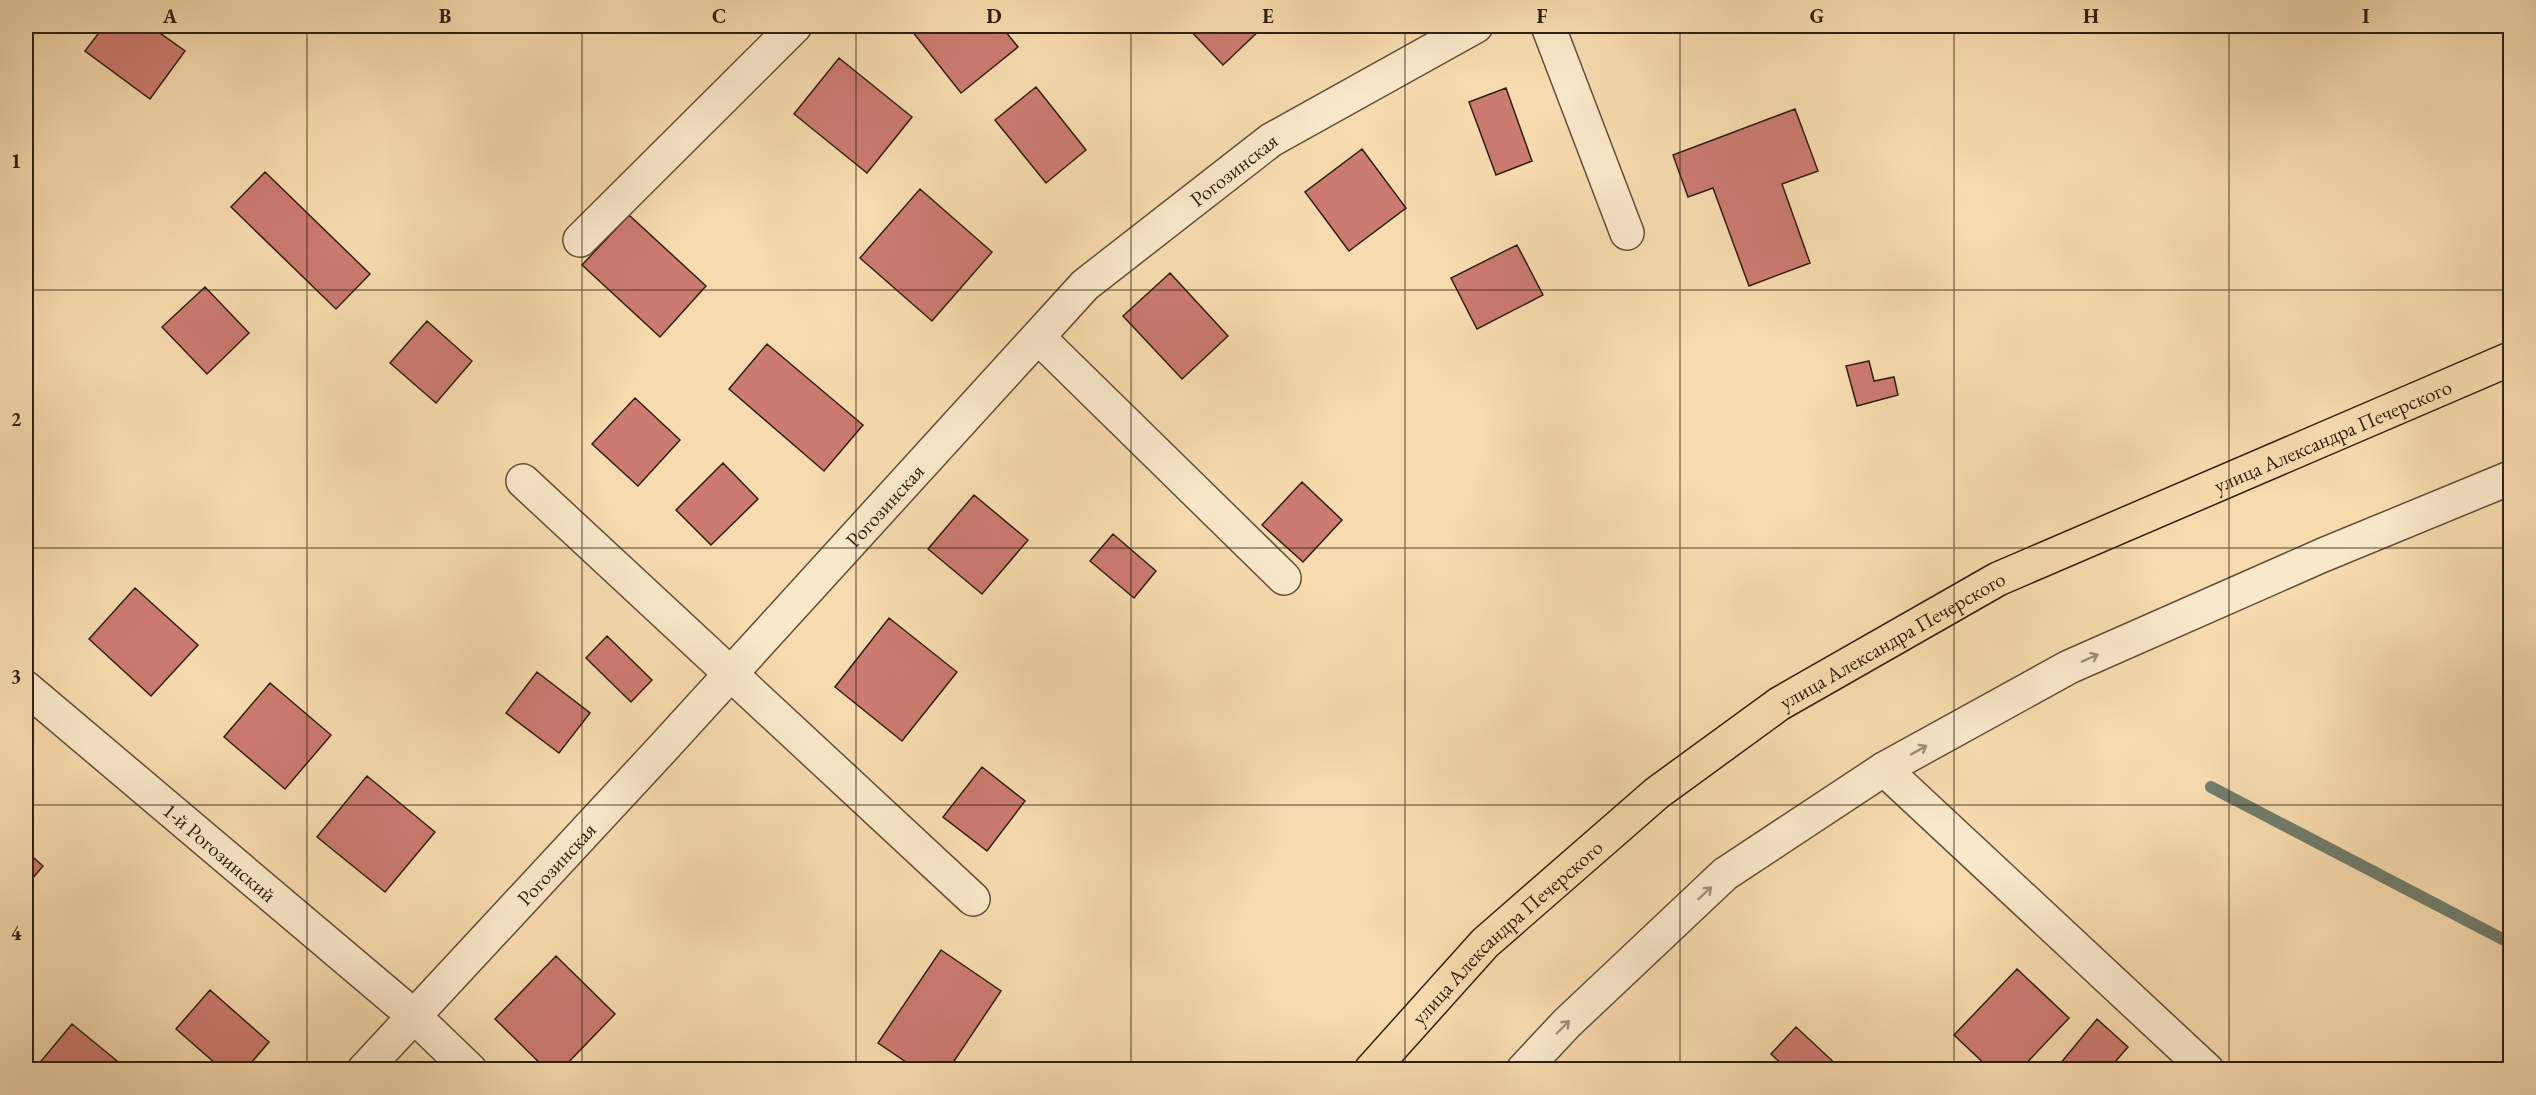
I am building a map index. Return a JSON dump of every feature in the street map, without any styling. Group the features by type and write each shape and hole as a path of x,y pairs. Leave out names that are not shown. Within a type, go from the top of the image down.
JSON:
{"main road":[{"name":"улица Александра Печерского","path":"1371,1070 1485,943 1657,793 1779,704 1998,579 2511,359"}],"street":[{"path":"580,240 795,26"},
{"name":"Рогозинская","path":"364,1070 731,674 1085,285 1271,140 1476,26"},
{"path":"1548,26 1627,233"},
{"path":"1038,337 1284,578"},
{"path":"1523,1070 1567,1023 1725,874 1884,769 2069,668 2323,555 2511,478"},
{"path":"523,481 973,899"},
{"name":"1-й Рогозинский","path":"26,688 414,1016 470,1070"},
{"path":"1884,769 2206,1070"}],"building":[{"path":"104,26 150,26 185,51 150,99 85,51"},
{"path":"908,26 1001,26 1018,47 961,93"},
{"path":"1186,26 1264,26 1223,65"},
{"path":"839,58 912,117 867,173 794,114"},
{"path":"1036,87 1086,150 1046,183 995,120"},
{"path":"1506,88 1532,161 1496,175 1469,102"},
{"path":"1795,109 1818,171 1782,184 1810,263 1749,286 1713,188 1688,197 1673,155"},
{"path":"1362,149 1406,208 1349,251 1305,192"},
{"path":"265,172 370,274 336,309 231,207"},
{"path":"920,189 992,252 932,321 860,258"},
{"path":"629,215 706,286 660,337 582,265"},
{"path":"1517,245 1543,295 1477,329 1451,278"},
{"path":"1170,273 1228,336 1182,379 1123,316"},
{"path":"205,287 249,333 207,374 162,327"},
{"path":"427,321 472,361 436,403 390,363"},
{"path":"767,344 863,425 824,471 729,389"},
{"path":"1869,361 1874,381 1894,377 1898,395 1857,406 1846,366"},
{"path":"635,398 680,440 638,486 592,444"},
{"path":"723,463 758,499 711,545 676,510"},
{"path":"1302,482 1342,520 1303,562 1262,525"},
{"path":"974,495 1028,540 982,594 928,549"},
{"path":"1113,534 1156,571 1134,598 1090,561"},
{"path":"135,588 198,645 151,696 89,639"},
{"path":"889,618 957,672 902,741 835,687"},
{"path":"607,636 652,680 631,702 586,658"},
{"path":"537,672 590,713 559,753 506,713"},
{"path":"270,683 331,735 285,789 224,737"},
{"path":"982,767 1025,801 987,851 943,817"},
{"path":"367,776 435,832 385,892 317,837"},
{"path":"26,851 43,866 26,886"},
{"path":"941,950 1001,991 948,1070 918,1070 878,1043"},
{"path":"556,956 615,1014 561,1070 547,1070 495,1019"},
{"path":"2017,969 2069,1018 2020,1070 1991,1070 1954,1035"},
{"path":"210,990 269,1042 245,1070 223,1070 176,1029"},
{"path":"2097,1019 2128,1047 2108,1070 2055,1070"},
{"path":"72,1024 128,1070 41,1070 37,1066"},
{"path":"1796,1027 1839,1067 1837,1070 1788,1070 1771,1054"}],"waterway":[{"path":"2211,787 2510,943"}]}
